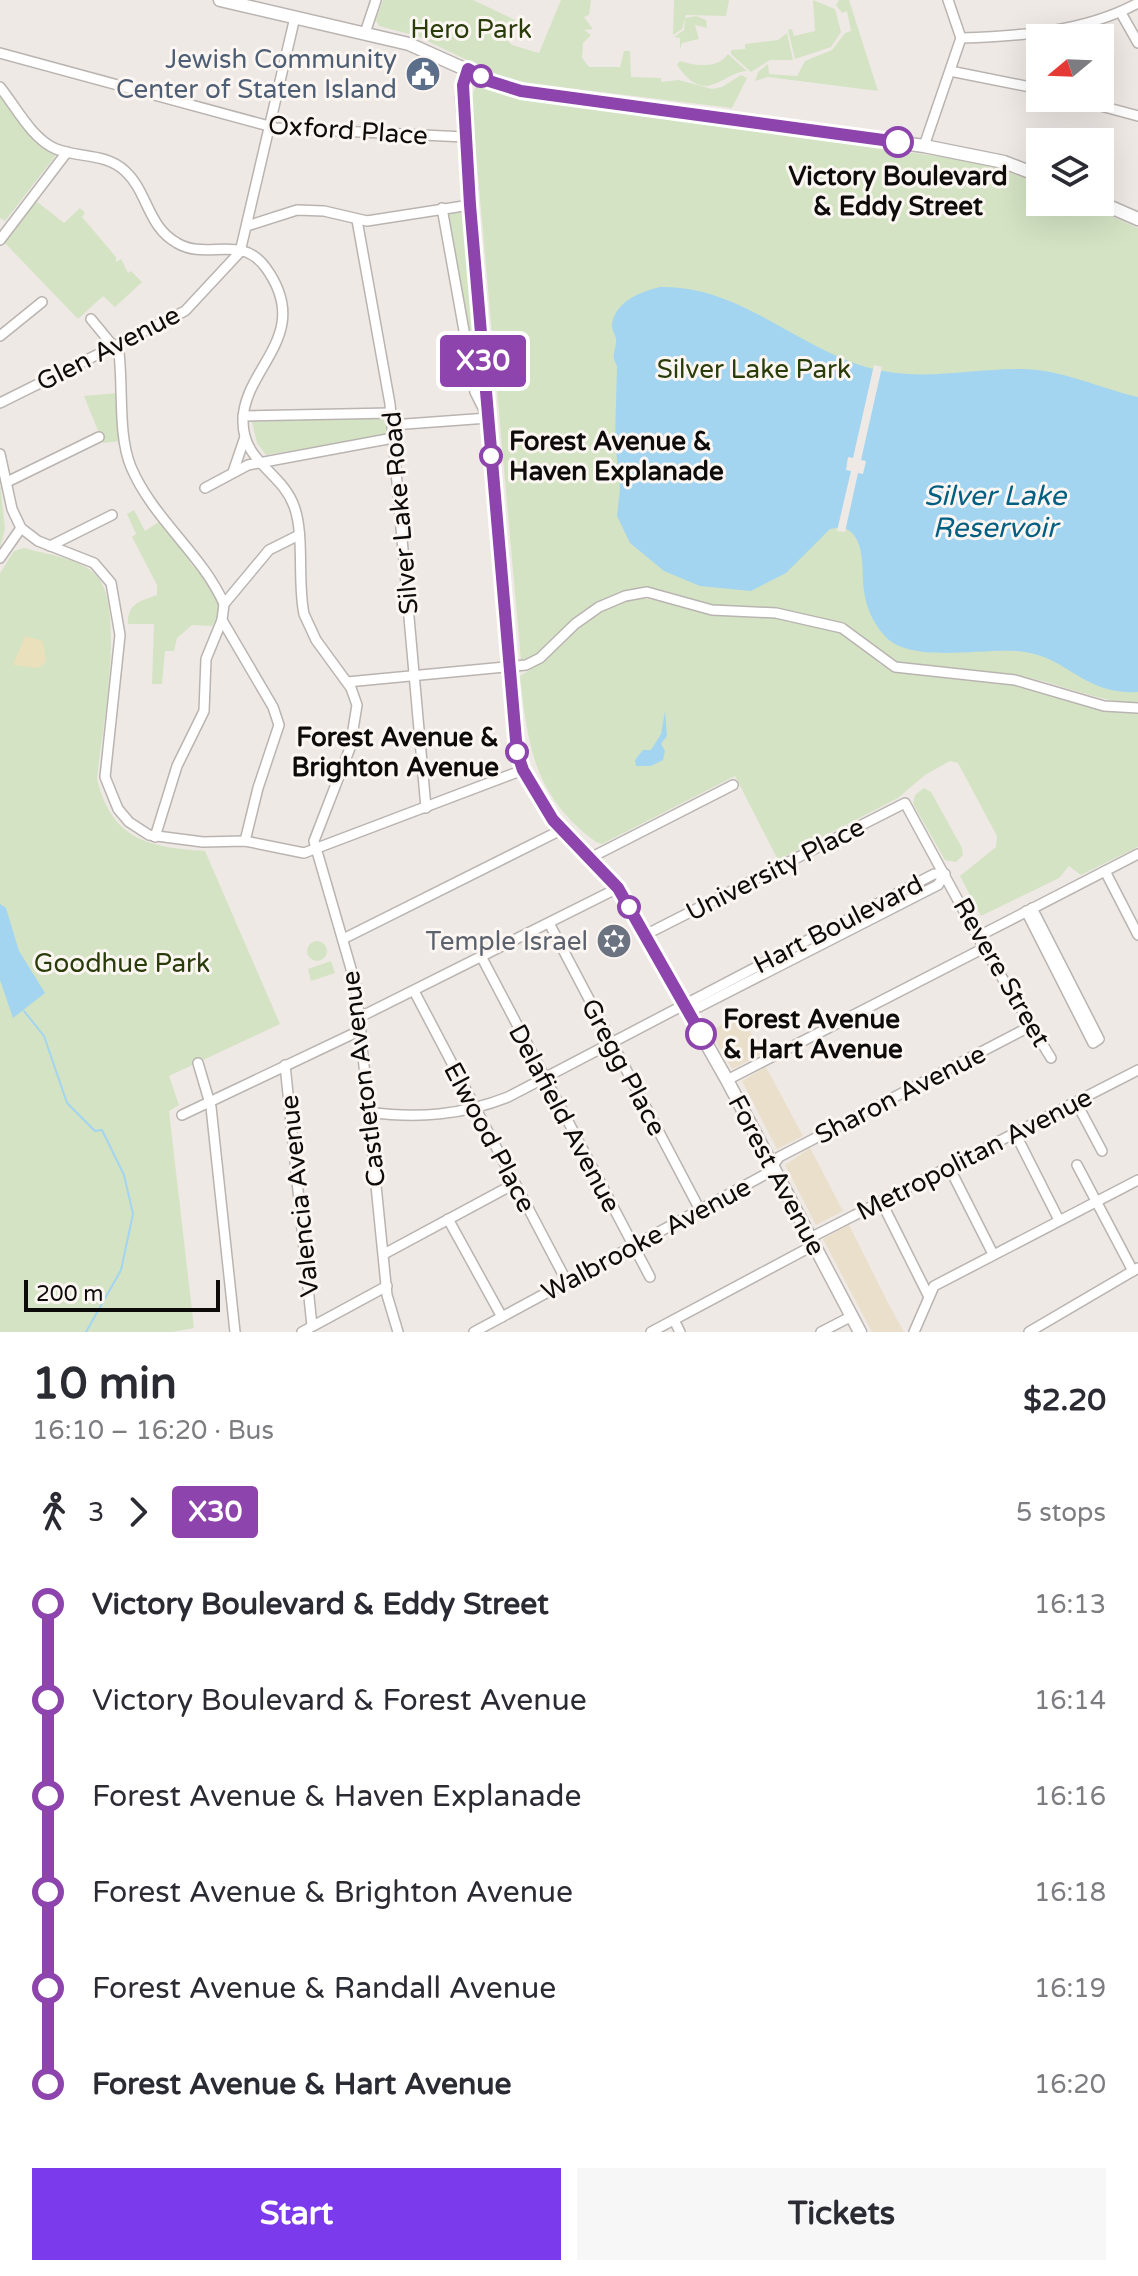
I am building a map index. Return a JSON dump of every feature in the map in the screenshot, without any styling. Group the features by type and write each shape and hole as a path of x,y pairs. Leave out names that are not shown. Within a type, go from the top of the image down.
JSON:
{"main road":[{"path":"221,0 431,51 489,81 521,91 924,146 1004,162 1026,171"},
{"name":"Forest Avenue","path":"468,69 462,97 517,752 523,770 561,830 618,888 727,1080 860,1332"},
{"path":"1114,209 1138,219"}],"street":[{"path":"365,33 376,0"},
{"path":"924,146 961,38 948,0"},
{"path":"961,38 1045,32 1121,13 1136,3"},
{"path":"1121,13 1138,43"},
{"path":"242,249 295,17"},
{"name":"Oxford Place","path":"0,53 270,127 465,137"},
{"path":"950,71 1026,86"},
{"path":"0,87 36,134 50,146 106,160 123,169 154,222 180,245 202,250 242,249 268,271 281,317 276,346 243,416 391,413"},
{"path":"1114,110 1138,116"},
{"path":"2,234 67,152"},
{"path":"247,226 297,210 384,221 470,205"},
{"path":"392,425 488,418 475,392 442,208"},
{"name":"Silver Lake Road","path":"357,220 391,413 426,808"},
{"name":"Glen Avenue","path":"0,403 185,311 242,249"},
{"path":"0,336 42,302"},
{"path":"91,319 116,346 131,468 169,527 213,580 224,604 222,620 206,659 204,711 177,766 155,837"},
{"name":"Castleton Avenue","path":"243,416 245,437 258,463 292,501 305,619 347,682 357,705 355,730 314,841 353,973 387,1286 398,1332"},
{"path":"7,482 99,437"},
{"path":"233,472 245,437"},
{"path":"205,488 233,472 258,463 393,438"},
{"path":"0,454 21,528 50,546 94,563 107,576 114,591 120,635 105,777 118,809 129,822 155,837 203,842 245,841 304,853 523,770"},
{"path":"50,546 112,515"},
{"path":"0,558 21,528"},
{"path":"224,604 269,550 297,536"},
{"path":"347,682 510,668 540,658 575,624 599,607 632,593 647,592 712,610 776,613 832,625 854,635 895,667 1015,680 1104,706 1138,708"},
{"path":"222,620 273,707 279,725 258,788 245,841"},
{"path":"590,858 733,785"},
{"name":"Revere Street","path":"905,803 984,948 1051,1058"},
{"name":"University Place","path":"645,935 905,803"},
{"path":"343,939 561,830"},
{"path":"979,936 1138,854"},
{"path":"1105,871 1138,935"},
{"name":"Hart Boulevard","path":"369,1112 422,1117 474,1109 544,1080 686,1007 694,997 934,874 945,874"},
{"path":"360,1017 618,888"},
{"path":"1029,910 1099,1039 1093,1043 1029,910"},
{"name":"Gregg Place","path":"549,923 700,1210"},
{"path":"727,1080 984,948"},
{"name":"Delafield Avenue","path":"482,958 650,1277"},
{"name":"Elwood Place","path":"414,991 567,1282"},
{"name":"Sharon Avenue","path":"773,1166 779,1157 1031,1026"},
{"path":"182,1115 361,1030"},
{"path":"198,1063 209,1101 235,1332"},
{"name":"Valencia Avenue","path":"285,1065 312,1326"},
{"name":"Metropolitan Avenue","path":"651,1332 881,1201 1138,1070"},
{"path":"1076,1102 1102,1151"},
{"path":"1015,1133 1059,1220"},
{"path":"1029,1332 1136,1270 1077,1165"},
{"name":"Walbrooke Avenue","path":"474,1332 768,1173 773,1166"},
{"path":"949,1167 993,1254"},
{"path":"914,1332 934,1286 1138,1180"},
{"path":"384,1254 514,1184"},
{"path":"881,1201 928,1295"},
{"path":"448,1219 502,1317"},
{"path":"302,1332 387,1286"},
{"path":"821,1332 852,1316"},
{"path":"674,1320 680,1332"}],"shaded area":[{"path":"741,1014 762,1054 732,1069 710,1031"},
{"path":"766,1067 803,1136 777,1149 742,1081"},
{"path":"810,1148 843,1211 816,1225 785,1165"},
{"path":"849,1225 904,1332 872,1332 823,1239"}],"green space":[{"name":"Hero Park","path":"383,0 473,0 515,20 507,40 512,45 539,53 561,0 591,0 589,15 584,17 593,29 584,30 591,35 583,43 582,58 589,67 620,67 624,51 630,51 631,77 661,78 661,82 679,80 712,89 722,87 741,75 747,78 732,108 527,83 498,75 417,36 379,26 376,20"},
{"path":"674,0 729,0 726,16 686,15 682,29 673,35"},
{"path":"813,0 835,9 841,32 831,47 795,59 788,30 792,29 794,36 815,31"},
{"path":"839,0 849,0 878,91 768,77 755,81 758,72 768,64 769,74 797,76 805,61 832,50 845,33 851,31 847,11 842,13 836,5"},
{"path":"696,16 706,20 707,28 695,25 699,39 682,43 680,49 680,38 674,37 684,30 685,18"},
{"path":"787,33 793,60 770,60 751,72 731,54 731,50 745,49 745,44 778,40"},
{"path":"728,54 747,71 705,86 687,77 677,65 680,61 712,64"},
{"name":"Silver Lake Park","path":"477,84 522,100 951,158 996,167 1026,179 1026,216 1111,216 1138,228 1138,704 1106,699 1014,675 900,664 885,657 860,634 830,620 797,613 714,605 648,589 621,593 605,601 551,646 521,661 471,97"},
{"path":"0,95 32,136 56,155 5,221 0,218"},
{"path":"36,201 64,223 80,208 85,213 82,217 116,257 116,262 121,259 128,273 131,271 142,282 115,307 103,296 78,319 4,242"},
{"path":"462,212 465,215 479,390 447,214"},
{"path":"117,393 120,441 103,443 84,396"},
{"path":"381,417 387,420 389,434 384,436 266,455 257,443 252,422"},
{"path":"0,483 5,529 0,548"},
{"path":"134,510 145,531 160,521 183,547 191,564 206,579 218,602 217,618 212,626 192,625 177,638 174,651 165,651 162,684 152,684 154,624 128,624 132,608 157,595 157,585 132,537 136,534 127,514"},
{"name":"Goodhue Park","path":"24,548 87,568 104,588 109,611 110,670 97,779 104,799 112,815 135,836 166,847 205,851 280,1024 169,1076 179,1105 169,1111 194,1328 172,1332 0,1332 0,573 14,551"},
{"path":"634,597 774,617 832,629 846,635 880,664 897,671 1018,686 1092,708 1138,713 1138,847 1081,875 1069,866 1059,878 981,916 960,876 996,847 997,836 958,763 950,761 925,775 898,798 778,860 735,776 602,844 596,842 575,825 547,788 531,748 520,676 544,661 600,611"},
{"path":"924,788 931,792 962,848 963,855 956,862 945,860 913,804 915,795"},
{"path":"317,941 324,944 327,951 324,958 317,961 310,958 307,951 310,944"},
{"path":"331,961 335,973 311,981 308,969"}],"sand":[{"path":"25,636 43,641 46,661 39,668 13,665"}],"water":[{"name":"Silver Lake Reservoir","path":"660,287 711,294 735,303 827,352 873,369 915,374 1035,370 1065,375 1138,397 1138,692 1104,688 1053,661 1025,652 930,652 896,644 884,635 871,614 865,597 859,545 856,537 842,527 830,529 786,573 751,591 700,586 664,571 630,543 617,516 620,489 615,440 617,366 612,324 618,309 624,304 637,295"},
{"path":"665,711 667,736 661,744 665,751 663,760 651,766 636,766 635,760 643,750 651,750 661,734"},
{"path":"0,904 6,908 19,951 45,993 13,1018 0,980"}],"pier":[{"path":"874,365 882,367 861,460 866,461 863,474 858,473 845,532 837,531 851,471 846,470 848,457 853,458"}],"waterway":[{"path":"24,1011 44,1036 67,1103 95,1131 102,1130 124,1175 133,1214 121,1270 86,1332"}],"bus line":[{"name":"X30","path":"701,1034 618,888 553,820 523,770 517,752 470,205 463,85 468,69 489,81 521,91 689,111 898,142"}],"place":[{"name":"Jewish Community Center of Staten Island","path":"423,74"},
{"name":"Victory Boulevard & Eddy Street","path":"898,142"},
{"name":"Forest Avenue & Haven Explanade","path":"491,456"},
{"name":"Forest Avenue & Brighton Avenue","path":"517,752"},
{"name":"Temple Israel","path":"614,941"},
{"name":"Forest Avenue & Hart Avenue","path":"701,1034"}]}
